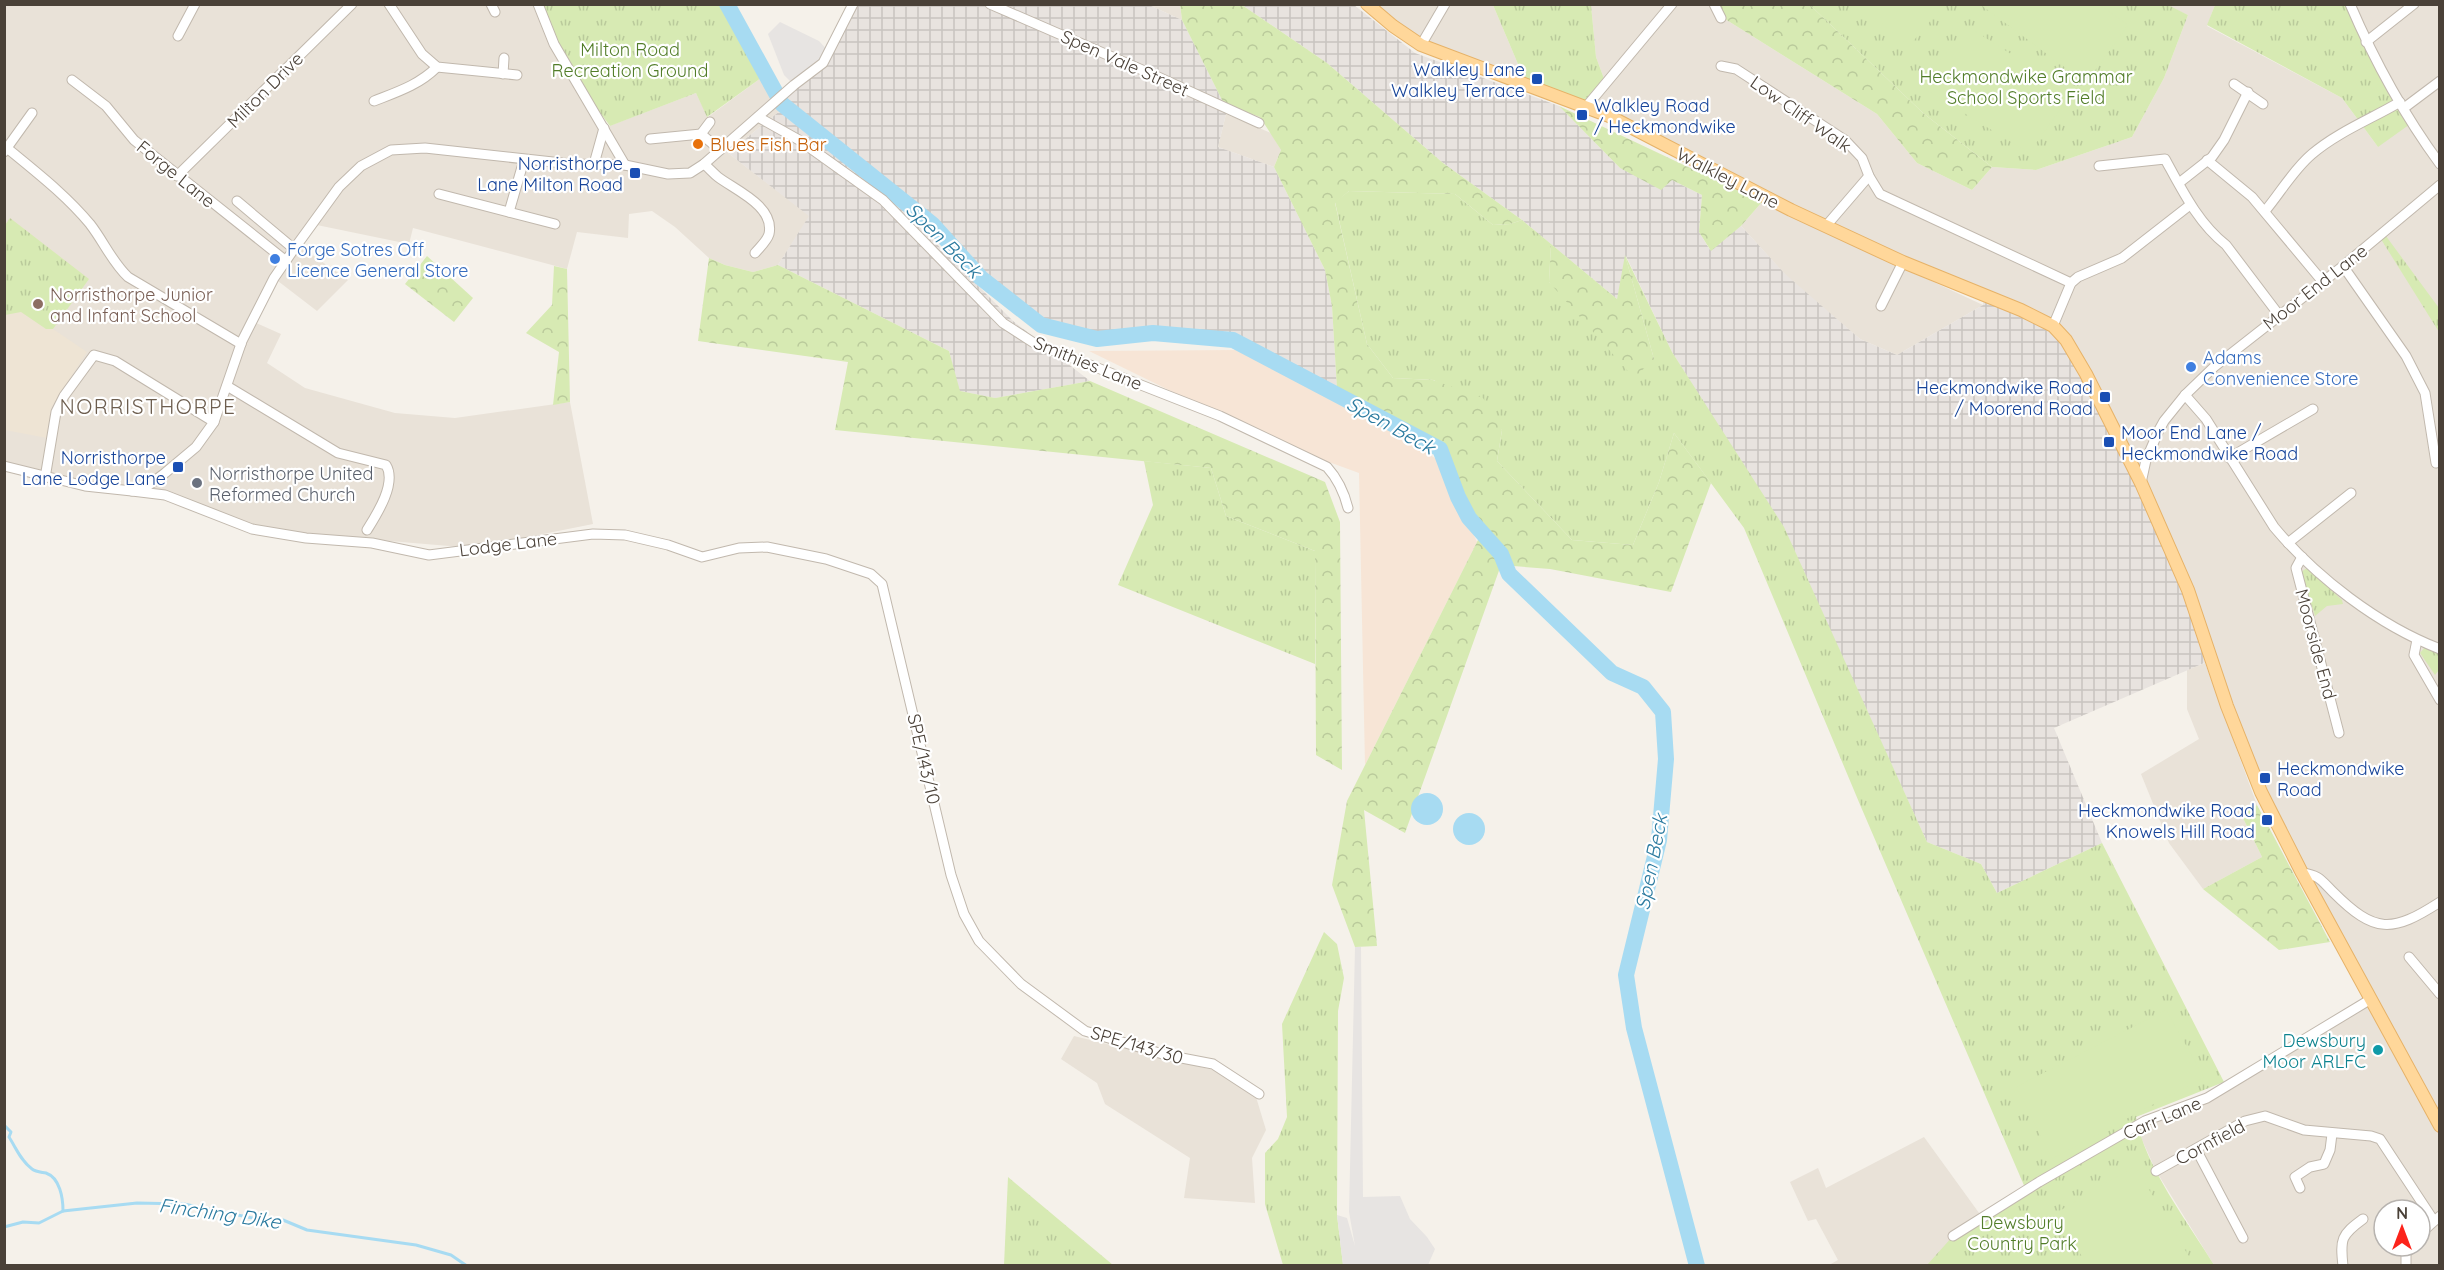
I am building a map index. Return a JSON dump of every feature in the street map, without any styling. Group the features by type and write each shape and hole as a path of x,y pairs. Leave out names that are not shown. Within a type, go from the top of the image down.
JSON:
{"main road":[{"name":"Walkley Lane","path":"1367,4 1393,27 1421,45 1609,116 1791,210 1903,262 2053,326"},
{"path":"2053,326 2066,340 2086,374 2141,483 2188,590 2228,706 2261,792 2302,873 2439,1126"}],"street":[{"path":"178,36 195,4"},
{"name":"Milton Drive","path":"177,176 352,4"},
{"path":"389,4 422,54 436,67 517,75"},
{"path":"538,4 554,44 625,165"},
{"path":"132,491 145,488 196,447 214,422 242,344 274,278 339,187 361,166 391,150 425,148 524,160 625,165 668,174 690,173 704,164 787,91 823,63 853,4"},
{"name":"Spen Vale Street","path":"990,4 1259,123"},
{"path":"1421,45 1445,4"},
{"path":"1584,106 1672,4"},
{"path":"1714,4 1721,18"},
{"path":"2350,4 2366,42 2439,164"},
{"path":"2366,42 2414,4"},
{"path":"503,74 504,58"},
{"name":"Low Cliff Walk","path":"1721,66 1736,69 1845,140 1862,158 1880,194 2071,283"},
{"path":"374,101 411,87 427,77 436,67"},
{"name":"Forge Lane","path":"72,80 106,106 134,140 286,261"},
{"path":"2265,211 2280,193 2292,173 2333,138 2402,105 2439,81"},
{"path":"2234,84 2263,104"},
{"path":"2178,183 2206,160 2224,140 2248,92"},
{"path":"32,113 6,150 67,199 89,223 108,248 116,265 128,277 242,344"},
{"name":"Smithies Lane","path":"758,117 799,140 883,200 1003,323 1034,343 1220,416 1327,466 1340,484 1348,508"},
{"path":"701,134 710,122"},
{"path":"594,164 604,128"},
{"path":"650,139 701,134 720,150"},
{"path":"2099,166 2165,159 2190,205 2215,237 2226,245 2279,315"},
{"path":"509,212 524,160"},
{"path":"2206,160 2252,197 2323,282"},
{"path":"704,164 716,176 753,202 767,218 769,230 767,238 754,253"},
{"path":"1826,226 1869,176"},
{"name":"Moor End Lane","path":"2141,483 2146,460 2159,430 2185,395 2214,367 2343,266 2439,185"},
{"path":"439,194 555,224"},
{"path":"237,201 294,249"},
{"path":"2053,326 2071,283 2078,277 2122,258 2190,205"},
{"path":"1881,306 1903,262"},
{"path":"2343,266 2406,356 2425,393 2436,463"},
{"path":"45,478 56,412 64,396 94,355 115,361 214,422"},
{"path":"228,386 338,453 386,465 390,476 381,507 366,530"},
{"path":"2185,395 2206,419 2274,527 2288,543 2353,601 2393,628 2439,649"},
{"path":"2229,458 2313,409"},
{"name":"Lodge Lane","path":"4,466 45,478 85,486 165,495 252,529 306,538 372,543 429,555 593,534 625,536 668,545 702,557 739,548 767,547 826,559 871,574 882,584"},
{"path":"2288,543 2352,493"},
{"name":"Moorside End","path":"2302,557 2296,568 2339,732"},
{"name":"SPE/143/10","path":"882,584 951,875 972,932"},
{"path":"2417,640 2414,655 2439,700"},
{"path":"2302,873 2316,874 2346,905 2361,916 2390,925 2408,922 2439,902"},
{"name":"SPE/143/30","path":"972,932 1021,984 1085,1031 1166,1055 1213,1064 1259,1094"},
{"path":"2409,957 2439,993"},
{"name":"Carr Lane","path":"1953,1236 2039,1182 2145,1121 2207,1098 2371,999"},
{"name":"Cornfield","path":"2156,1171 2245,1121 2265,1116 2304,1130 2371,1136 2380,1139 2437,1219"},
{"path":"2300,1188 2295,1177 2310,1167 2324,1164 2331,1150 2332,1134"},
{"path":"2196,1149 2243,1238"},
{"path":"2343,1266 2341,1243 2343,1236 2363,1219"}],"shaded area":[{"path":"5,5 538,5 604,128 696,93 708,117 761,78 781,110 728,153 810,216 778,265 753,272 725,265 709,258 675,227 652,211 629,214 628,238 577,232 567,269 413,228 409,244 312,224 298,245 348,280 317,311 274,278 252,321 281,334 267,363 305,388 395,413 455,418 570,402 593,524 473,548 270,531 132,491 5,467"},
{"path":"853,5 1149,5 1182,20 1227,110 1218,147 1274,167 1325,270 1332,306 1337,389 1304,377 1233,340 1153,333 1097,339 1041,325 981,278 932,224 782,104 787,91 823,63"},
{"path":"1149,5 1180,5 1182,20"},
{"path":"1242,5 1354,5 1415,53 1559,106 1620,168 1672,180 1702,195 1699,232 1710,250 1741,226 1785,274 1860,339 1897,355 1983,305 1984,295 2053,326 2141,483 2211,660 2054,728 2102,843 1997,893 1981,864 1927,842 1784,531 1672,352 1626,256 1617,299 1522,220 1443,163 1327,63"},
{"path":"1369,5 1493,5 1526,83 1421,45"},
{"path":"1591,5 1719,5 1725,19 1877,114 1917,163 1972,190 1992,167 2036,170 2132,137 2164,78 2188,15 2166,5 2215,5 2207,26 2342,98 2378,147 2350,5 2439,5 2439,1265 2214,1265 2156,1171 2139,1133 2145,1121 2207,1098 2371,999 2302,873 2211,660 1984,295 1586,107 1606,84 1596,57"},
{"path":"780,22 819,41 829,52 794,85 784,75 768,34"},
{"path":"781,110 890,197 1013,321 1090,381 995,398 959,391 949,351 778,265 809,216 728,153"},
{"path":"1226,114 1271,133 1281,150 1274,167 1218,147"},
{"path":"1762,202 1983,305 1897,355 1860,339 1791,281 1741,226"},
{"name":"Norristhorpe Junior and Infant School","path":"10,218 89,279 53,329 87,352 51,408 47,438 5,430 4,225"},
{"path":"1238,350 1382,425 1438,460 1477,542 1365,765 1359,473 1277,443 1089,351"},
{"path":"2205,663 2257,805 2241,814 2262,857 2203,889 2169,843 2141,774 2199,739 2187,709 2187,670"},
{"path":"1355,947 1361,947 1363,1197 1400,1196 1410,1219 1435,1249 1428,1265 1343,1265 1337,1215 1347,1218 1355,1246 1349,1212"},
{"path":"1074,1036 1213,1070 1256,1097 1266,1130 1252,1158 1255,1203 1184,1198 1190,1158 1105,1104 1097,1083 1061,1059"},
{"path":"1924,1137 1987,1224 1952,1265 1829,1265 1838,1260 1816,1219 1808,1221 1790,1182 1818,1168 1826,1188"}],"green space":[{"path":"1180,4 1242,5 1327,63 1443,163 1522,220 1510,224 1493,225 1455,194 1349,191 1335,203 1367,344 1393,378 1433,380 1483,398 1502,430 1497,461 1572,540 1633,545 1659,482 1674,433 1711,483 1671,592 1550,569 1501,565 1405,833 1364,810 1377,946 1355,947 1332,885 1347,801 1481,534 1447,450 1337,389 1332,306 1325,270 1274,167 1281,150 1260,117 1224,104 1182,20"},
{"name":"Heckmondwike Grammar School Sports Field","path":"2166,4 2188,15 2164,78 2132,137 2036,170 1992,167 1923,113 1810,5"},
{"name":"Milton Road Recreation Ground","path":"538,5 731,5 761,78 707,117 696,93 610,126 569,71"},
{"path":"1493,5 1591,5 1596,57 1606,84 1586,107 1526,83"},
{"path":"1719,5 1810,5 1923,113 1992,167 1972,190 1917,163 1877,114 1725,19"},
{"path":"1859,5 1944,5 1909,46"},
{"path":"1981,5 2100,5 2128,25 2086,83"},
{"path":"2215,5 2350,5 2413,122 2378,147 2342,98 2207,25"},
{"path":"1967,26 2072,93 2029,153 1920,86"},
{"path":"1559,106 1762,202 1741,226 1711,251 1699,232 1702,195 1672,180 1661,190 1620,168"},
{"name":"Dewsbury Country Park","path":"1349,191 1455,194 1493,225 1510,224 1522,220 1551,244 1549,282 1654,359 1625,255 1672,352 1784,527 1927,842 1981,864 1997,893 2102,843 2224,1082 2136,1117 2148,1155 2158,1174 2214,1265 1927,1265 1953,1236 2026,1190 1744,528 1674,433 1659,482 1633,545 1572,540 1497,461 1502,430 1434,380 1393,378 1367,344 1335,202"},
{"path":"10,218 89,279 53,329 46,329 21,312 5,315 5,225"},
{"path":"2383,232 2439,308 2439,332 2379,236"},
{"path":"1551,244 1617,299 1625,255 1654,359 1634,378 1549,282"},
{"path":"427,256 473,298 454,322 405,284"},
{"path":"709,258 725,265 753,272 778,265 949,351 960,391 995,398 1090,381 1325,482 1340,522 1342,770 1316,755 1315,551 1226,516 1211,468 835,430 848,362 698,341"},
{"path":"554,266 567,269 570,402 553,405 559,352 526,333 552,305"},
{"path":"1144,461 1211,468 1226,516 1315,551 1315,664 1118,585 1153,505"},
{"path":"2307,568 2342,600 2343,604 2327,606 2315,616 2301,572"},
{"path":"2425,647 2439,653 2439,670 2435,675 2420,653"},
{"path":"2257,805 2330,942 2279,950 2203,889 2262,857 2241,814"},
{"path":"1324,932 1337,944 1344,978 1338,1011 1337,1215 1343,1265 1283,1265 1265,1204 1265,1153 1278,1139 1287,1117 1282,1024"},
{"path":"2166,1010 2204,1077 2052,1159 2016,1087"},
{"path":"2135,1166 2194,1265 2087,1265 2056,1213"},
{"path":"1008,1177 1113,1265 1004,1265"}],"water":[{"path":"1427,793 1439,797 1443,809 1439,821 1427,825 1415,821 1411,809 1415,797"},
{"path":"1469,813 1481,817 1485,829 1481,841 1469,845 1457,841 1453,829 1457,817"}],"waterway":[{"name":"Spen Beck","path":"727,4 782,104 932,224 981,278 1041,325 1097,339 1153,333 1233,340 1440,449 1458,497 1469,518 1501,554 1509,574 1612,673 1643,687 1663,712 1666,759 1659,840 1626,975 1634,1028 1697,1266"},
{"path":"4,1125 11,1132 9,1137 25,1162 34,1170 46,1173 55,1179 61,1195 63,1211"},
{"name":"Finching Dike","path":"4,1227 23,1222 39,1223 63,1211 137,1203 184,1204 262,1220 283,1220 307,1230 416,1245 451,1255 467,1266"}],"place":[{"name":"Walkley Lane Walkley Terrace","path":"1537,79"},
{"name":"Walkley Road / Heckmondwike","path":"1582,115"},
{"name":"Blues Fish Bar","path":"698,144"},
{"name":"Norristhorpe Lane Milton Road","path":"635,173"},
{"name":"Forge Sotres Off Licence General Store","path":"275,259"},
{"name":"Norristhorpe Junior and Infant School","path":"38,304"},
{"name":"Adams Convenience Store","path":"2191,367"},
{"name":"Heckmondwike Road / Moorend Road","path":"2105,397"},
{"name":"Moor End Lane / Heckmondwike Road","path":"2109,442"},
{"name":"Norristhorpe Lane Lodge Lane","path":"178,467"},
{"name":"Norristhorpe United Reformed Church","path":"197,483"},
{"name":"Heckmondwike Road","path":"2265,778"},
{"name":"Heckmondwike Road Knowels Hill Road","path":"2267,820"},
{"name":"Dewsbury Moor ARLFC","path":"2378,1050"}],"district":[{"name":"NORRISTHORPE","path":"148,406"}]}
